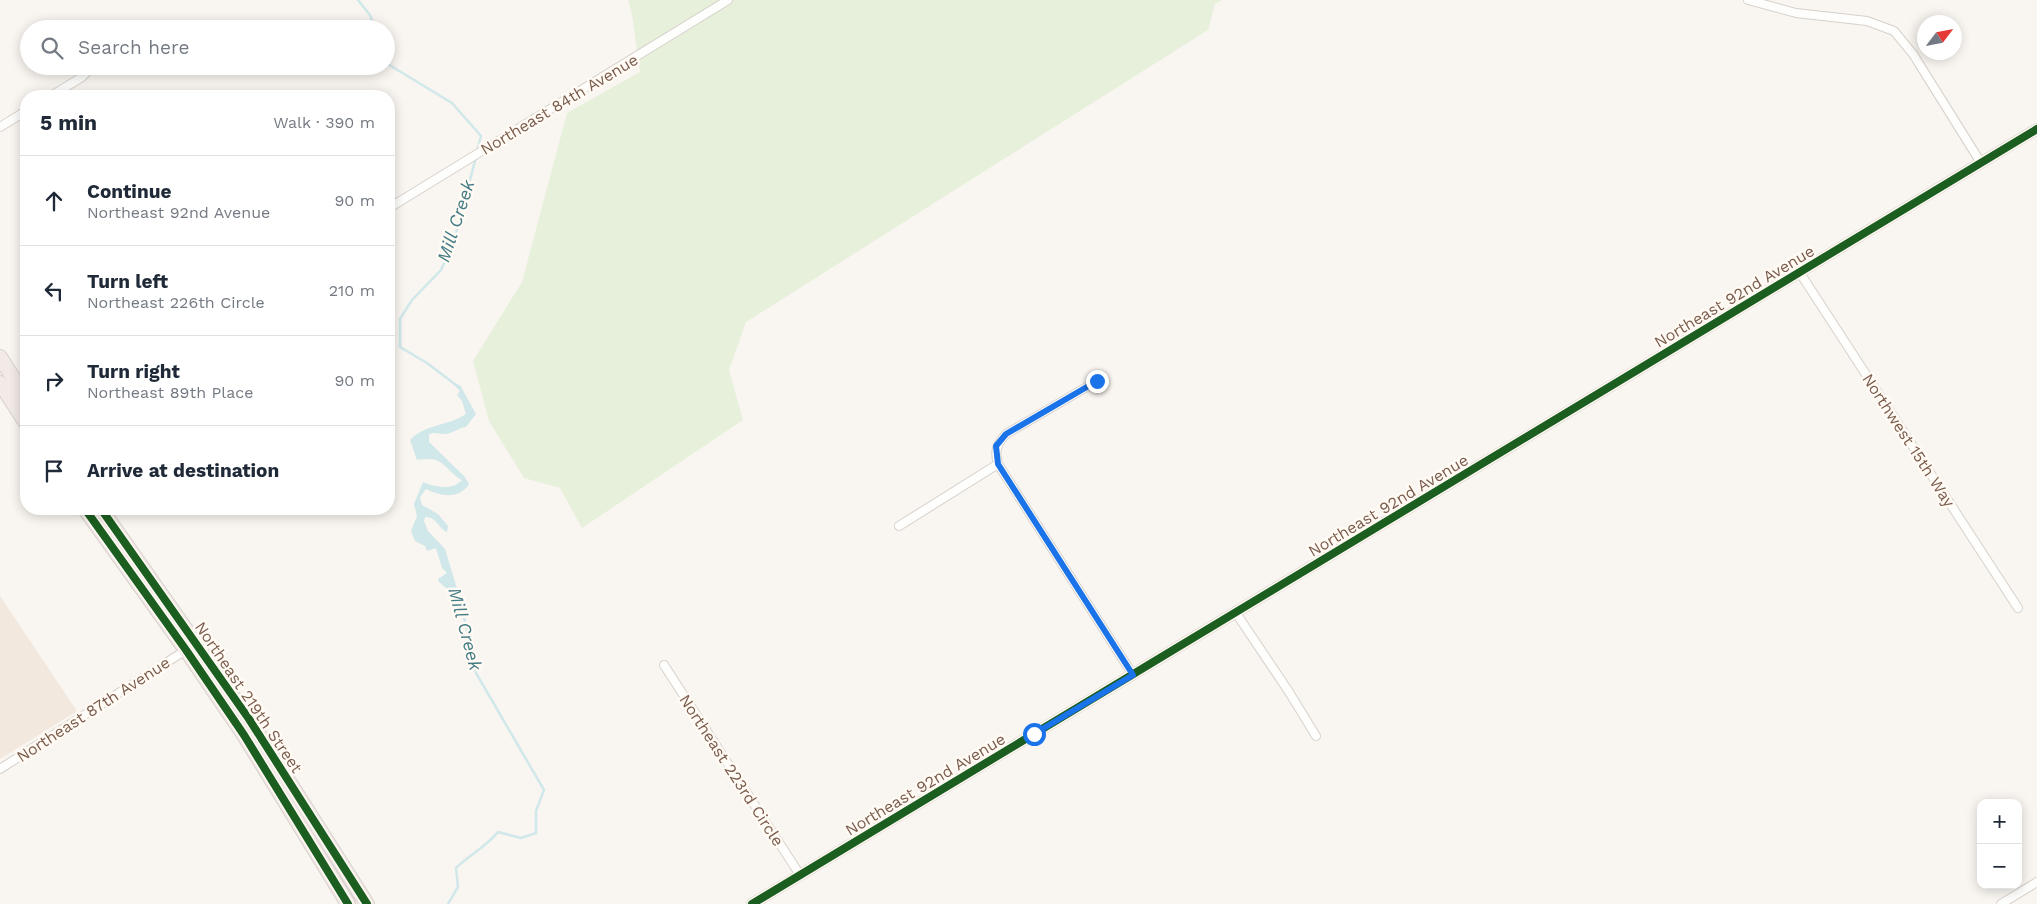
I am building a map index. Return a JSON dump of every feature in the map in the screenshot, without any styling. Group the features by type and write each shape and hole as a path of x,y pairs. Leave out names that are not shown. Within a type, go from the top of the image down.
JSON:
{"highway":[{"path":"0,357 20,389"},
{"path":"0,383 20,414"},
{"name":"Northeast 219th Street","path":"89,515 244,735 348,904"},
{"name":"Northeast 219th Street","path":"105,515 249,719 367,904"}],"street":[{"name":"Northeast 84th Avenue","path":"395,204 728,0"},
{"path":"1748,0 1796,13 1867,21 1894,31 1913,54 1982,162"},
{"path":"61,90 84,75"},
{"path":"0,127 20,115"},
{"name":"Northeast 92nd Avenue","path":"752,904 2037,129"},
{"name":"Northwest 15th Way","path":"1800,272 2018,608"},
{"path":"1097,381 1006,434 999,442 996,456 998,464 1133,675"},
{"path":"899,526 998,464"},
{"path":"1236,613 1316,736"},
{"name":"Northeast 87th Avenue","path":"0,769 186,650"},
{"name":"Northeast 223rd Circle","path":"664,665 800,875"},
{"path":"2000,904 2037,882"}],"shaded area":[{"path":"0,596 77,711 0,759"}],"green space":[{"path":"628,0 1222,0 1215,4 1208,30 746,322 729,370 743,420 582,528 560,488 524,478 489,421 473,361 522,282 567,113 640,72 632,14"}],"water":[{"path":"453,384 460,385 476,414 466,427 447,434 429,434 429,442 464,476 469,484 460,493 443,495 426,489 420,497 422,505 438,514 448,526 447,532 435,521 425,517 424,521 428,531 445,549 459,595 454,595 439,582 438,579 447,573 442,568 436,548 427,551 425,546 415,541 411,531 417,516 414,504 423,482 448,487 462,480 438,461 433,459 417,460 410,440 423,431 466,414 462,401 457,395 460,391"}],"waterway":[{"name":"Mill Creek","path":"358,0 372,20"},
{"name":"Mill Creek","path":"395,68 452,103 481,136 477,151"},
{"name":"Mill Creek","path":"456,385 427,363 400,347 400,319 412,300 441,270 454,241 476,157"},
{"name":"Mill Creek","path":"448,904 458,887 456,868 498,832 521,838 536,833 536,811 544,790 476,673 459,594"}],"cycle path":[{"path":"752,904 2037,129"},
{"path":"89,515 244,735 348,904"},
{"path":"105,515 249,719 367,904"}],"route":[{"path":"1034,734 1133,675 998,464 996,446 1006,434 1097,381"}]}
